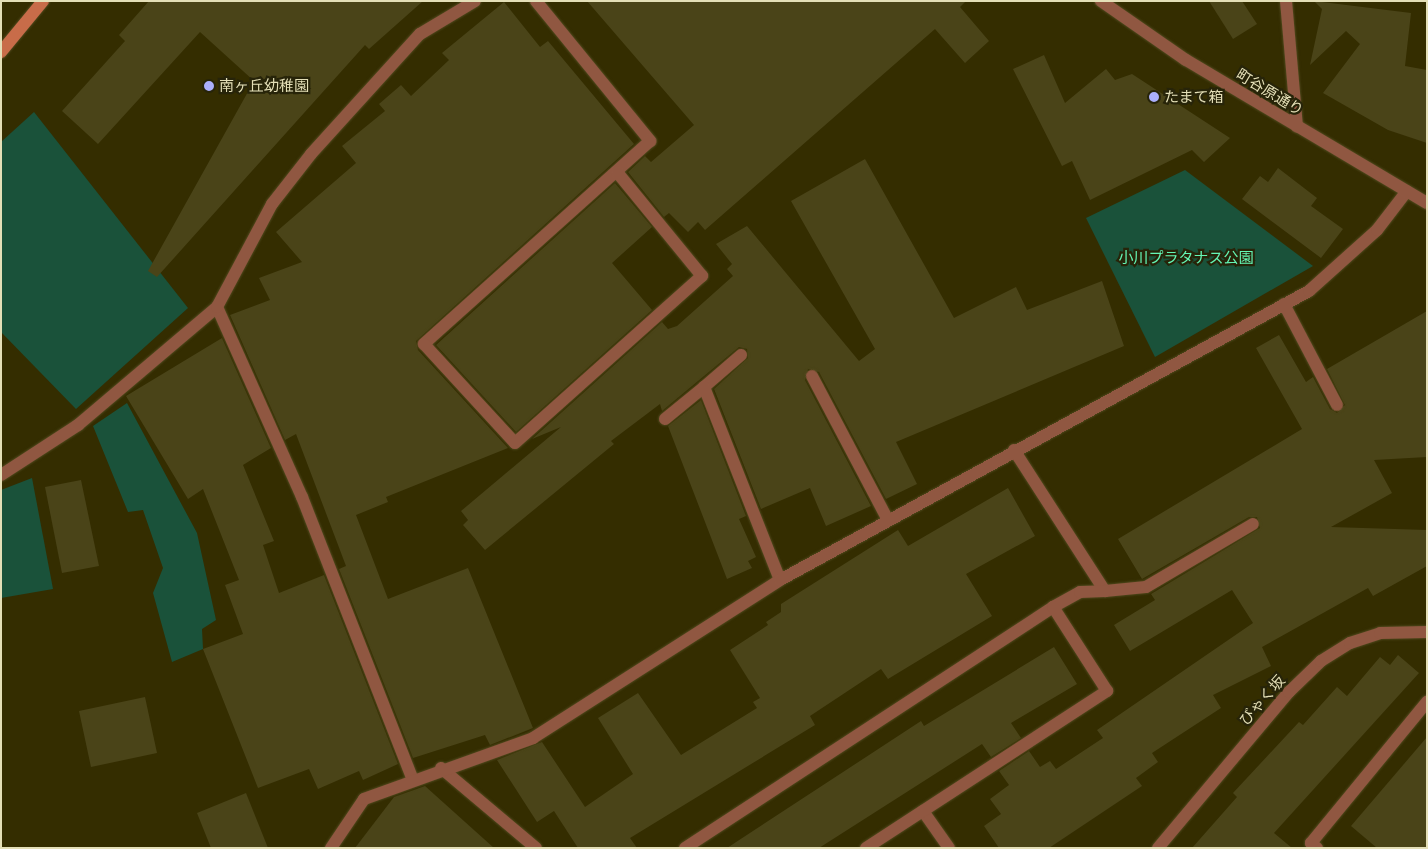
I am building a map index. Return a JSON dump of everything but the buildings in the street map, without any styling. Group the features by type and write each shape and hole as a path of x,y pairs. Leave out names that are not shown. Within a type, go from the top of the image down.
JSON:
{"main road":[{"path":"1,52 43,1"}],"street":[{"path":"1,475 78,425 217,307 272,204 311,154 420,34 475,1"},
{"path":"536,1 650,141 424,344 515,443 702,276 617,172"},
{"name":"町谷原通り","path":"1101,1 1297,127 1427,203"},
{"path":"1286,1 1297,127"},
{"path":"331,848 364,799 412,778 533,738 780,580 1014,450 1309,291 1377,230 1406,191"},
{"path":"1284,304 1337,405"},
{"path":"217,307 302,497 412,778"},
{"path":"665,419 741,355"},
{"path":"812,376 888,520"},
{"path":"704,387 780,580"},
{"path":"1014,450 1105,591"},
{"path":"686,848 1080,592 1146,587 1253,524"},
{"path":"866,848 1107,691 1053,608"},
{"name":"びゃく坂","path":"1158,848 1289,692 1321,661 1350,643 1380,634 1427,632"},
{"path":"1317,848 1311,843 1427,702"},
{"path":"440,768 536,848"},
{"path":"923,811 949,848"}],"green space":[{"path":"34,112 188,308 76,409 1,332 1,142"},
{"name":"小川プラタナス公園","path":"1185,170 1313,266 1155,357 1086,218"},
{"path":"127,403 197,533 216,620 202,629 203,649 172,662 153,593 163,568 143,510 128,512 93,426"},
{"path":"32,478 53,589 1,598 1,490"}],"place":[{"name":"南ヶ丘幼稚園","path":"209,86"},
{"name":"たまて箱","path":"1154,97"}]}
